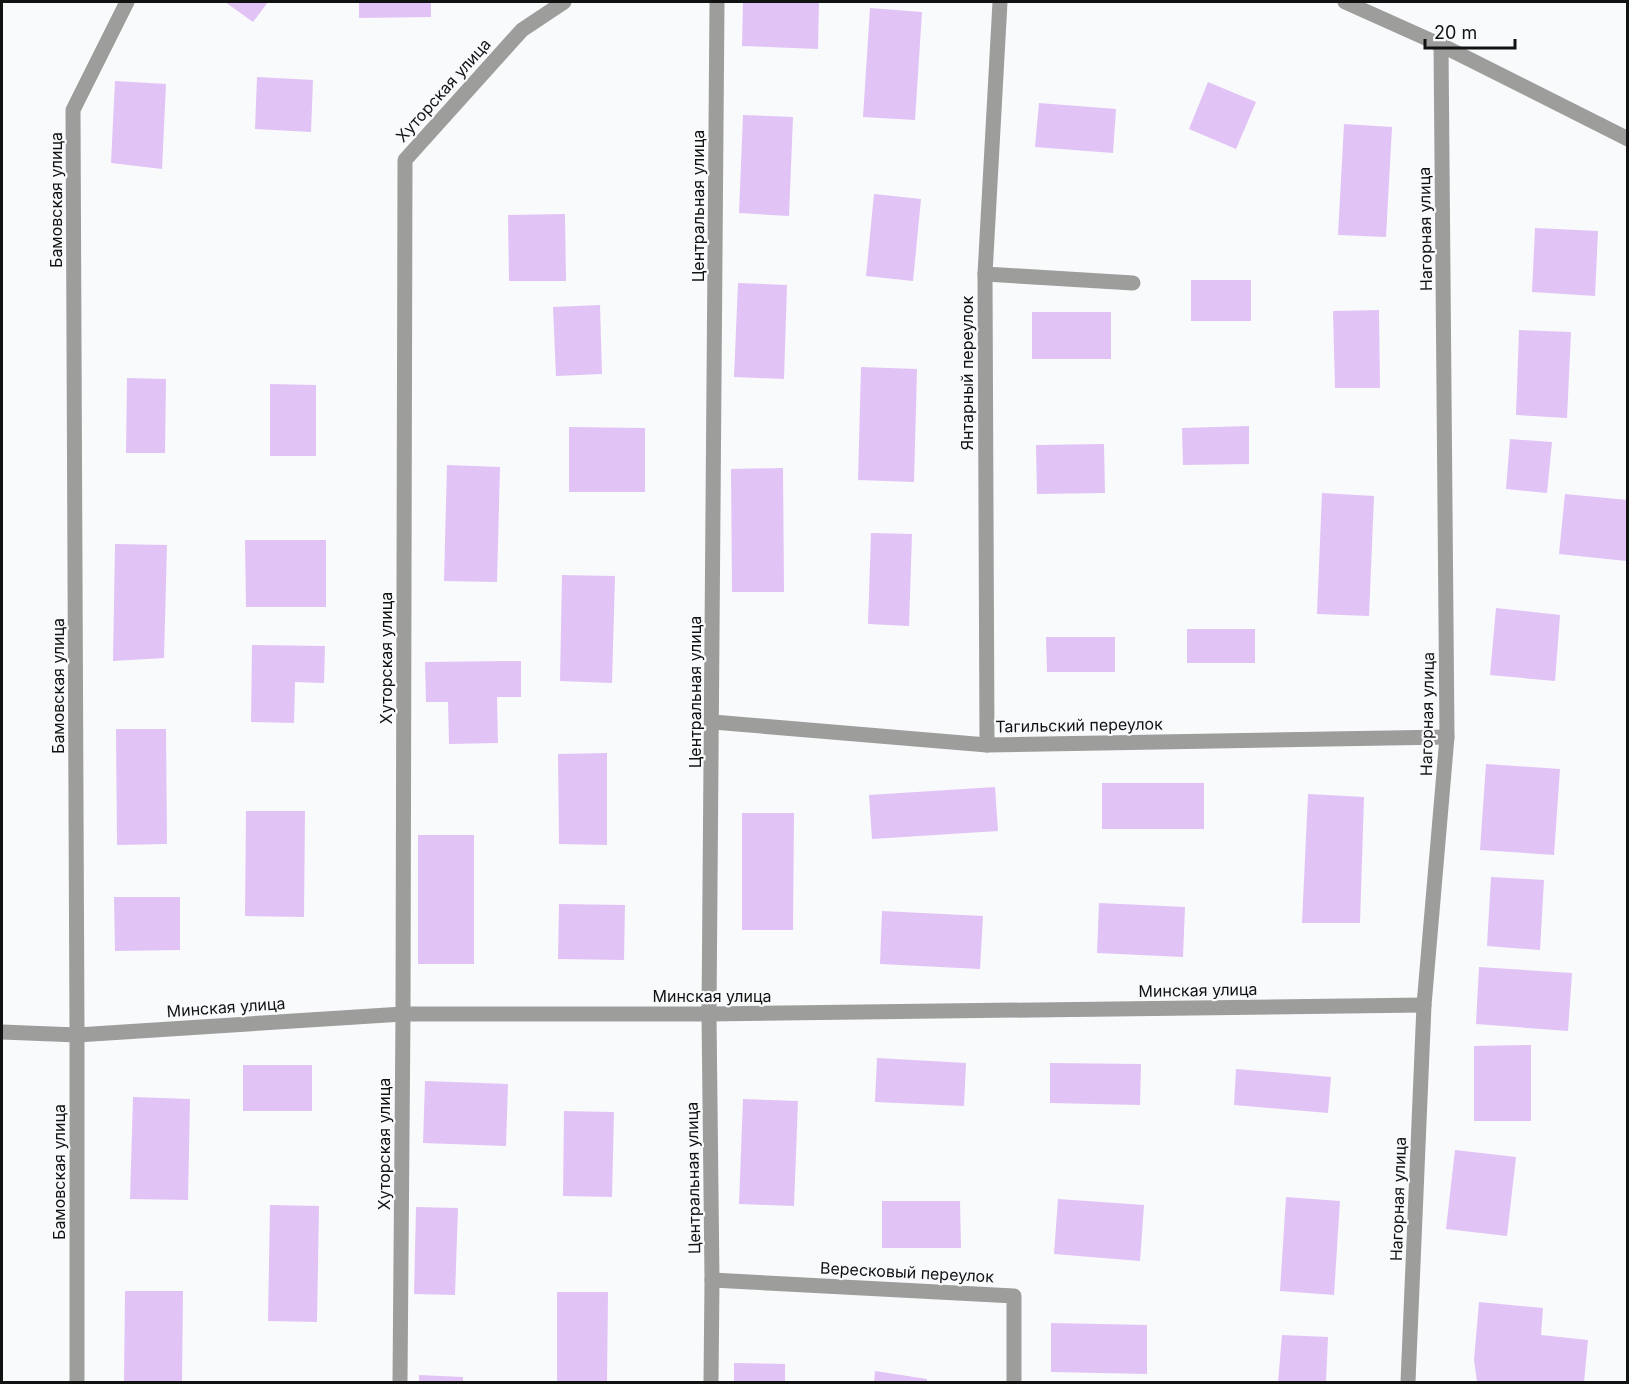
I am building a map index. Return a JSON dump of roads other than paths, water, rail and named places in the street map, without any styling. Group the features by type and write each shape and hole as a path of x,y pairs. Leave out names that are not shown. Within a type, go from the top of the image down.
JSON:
{"street":[{"name":"Бамовская улица","path":"77,1383 74,110 127,2"},
{"name":"Хуторская улица","path":"400,1383 405,160 522,30 564,2"},
{"name":"Центральная улица","path":"711,1383 709,1014 717,2"},
{"name":"Янтарный переулок","path":"987,745 984,274 1000,2"},
{"path":"1345,2 1441,45 1628,139"},
{"name":"Нагорная улица","path":"1408,1383 1424,1005 1447,737 1441,45"},
{"path":"984,274 1133,283"},
{"name":"Тагильский переулок","path":"712,722 987,745 1447,737"},
{"name":"Минская улица","path":"2,1032 77,1035 403,1014 709,1014 1424,1005"},
{"name":"Вересковый переулок","path":"712,1280 1014,1296 1014,1383"}]}
